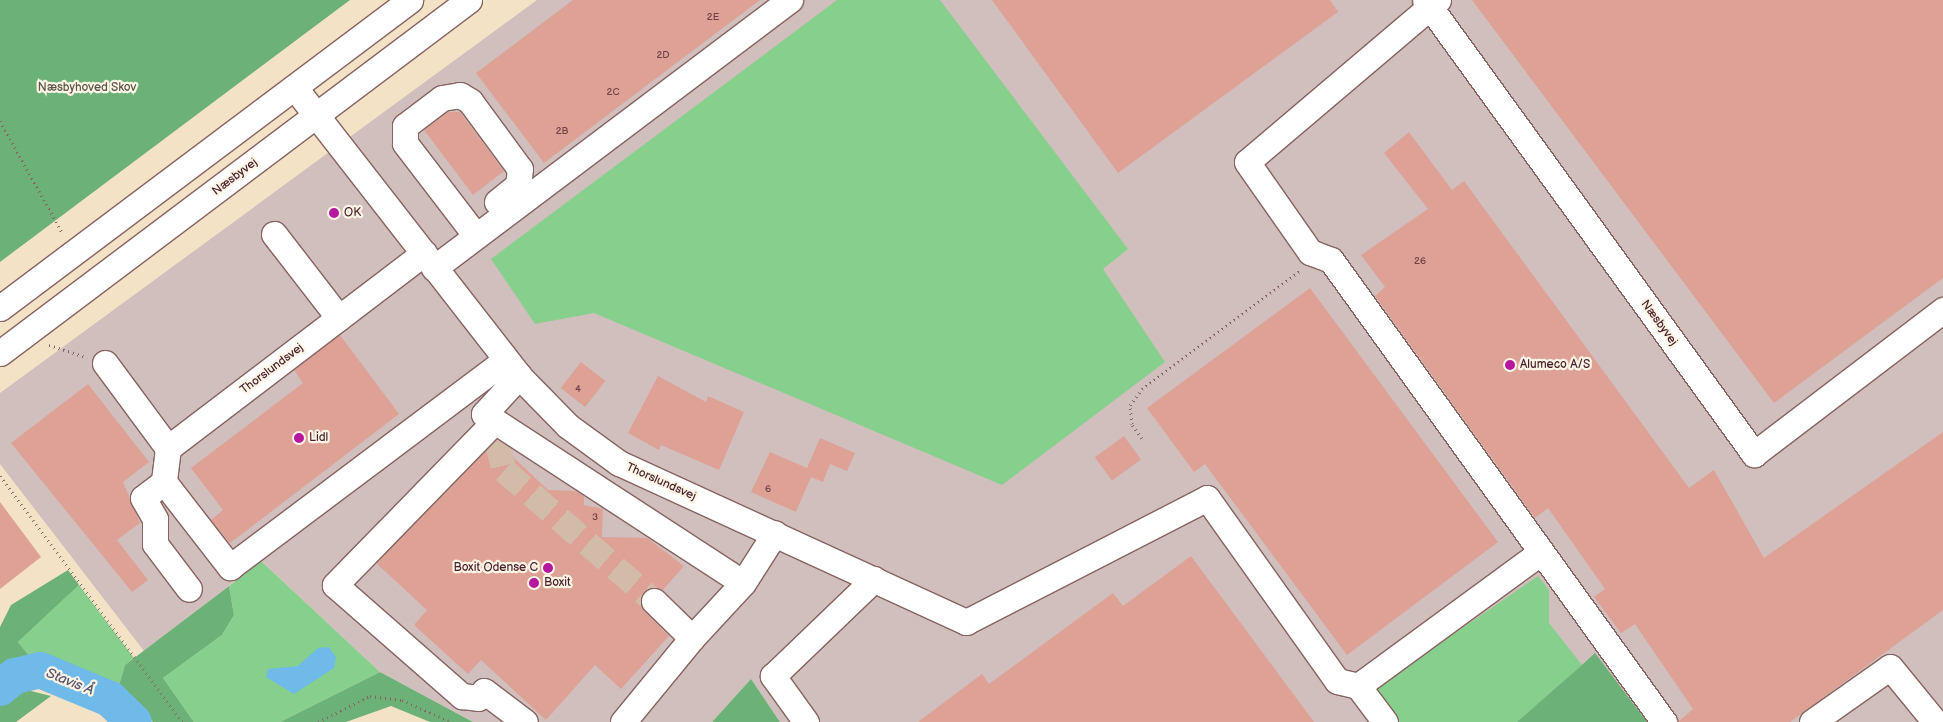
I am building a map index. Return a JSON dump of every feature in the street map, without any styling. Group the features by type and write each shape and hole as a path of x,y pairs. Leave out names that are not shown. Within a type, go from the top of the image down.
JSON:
{"street":[{"path":"0,308 410,0"},
{"name":"Næsbyvej","path":"0,353 469,0"},
{"path":"429,261 790,0"},
{"path":"1430,2 1247,162 1310,252 1331,260 1664,722"},
{"name":"Næsbyvej","path":"1430,2 1754,454 1943,310"},
{"name":"Thorslundsvej","path":"295,88 512,368 568,426 619,463 966,622 1207,498 1337,681 1358,686"},
{"path":"451,94 470,101 516,162 521,178 472,230 405,143 403,134 405,126 451,94"},
{"path":"274,234 339,318"},
{"name":"Thorslundsvej","path":"168,448 339,318 429,261"},
{"path":"105,363 168,448 164,482 230,567 512,368"},
{"path":"512,368 491,427 335,585 462,696 478,698 484,691 525,722"},
{"path":"491,427 743,583"},
{"path":"164,482 143,498 155,519 155,544 189,589"},
{"path":"623,722 692,638 743,583 775,533"},
{"path":"1385,722 1358,686 1541,552"},
{"path":"806,722 773,676 874,579"},
{"path":"654,601 692,638"},
{"path":"1812,722 1890,667 1935,722"}],"path":[{"path":"0,122 76,252"},
{"path":"1142,438 1132,424 1130,405 1142,389 1320,256"},
{"path":"22,336 105,363"},
{"path":"0,476 183,722"},
{"path":"318,722 370,696 402,700 450,722"}],"shaded area":[{"path":"537,0 1943,0 1943,722 780,722 751,679 712,722 473,722 380,672 261,561 144,651 0,464 0,393"}],"green space":[{"name":"Næsbyhoved Skov","path":"0,0 350,0 0,262"},
{"path":"837,0 940,0 1128,249 1103,269 1165,362 1002,485 594,313 535,324 491,259"},
{"path":"261,561 380,672 280,722 194,722 163,678 222,635 234,615 229,586"},
{"path":"68,570 79,585 18,642 31,658 0,671 0,627 11,605"},
{"path":"1538,576 1549,590 1549,623 1582,665 1517,722 1400,722 1375,688"},
{"path":"79,585 134,658 125,665 119,685 69,664 31,658 18,642"},
{"path":"229,586 234,615 222,635 163,678 194,722 153,722 119,685 125,665"},
{"path":"1595,653 1647,722 1517,722 1582,665"},
{"path":"380,672 473,722 430,722 391,706 346,722 280,722"},
{"path":"751,679 780,722 712,722"},
{"path":"27,690 51,696 16,722 0,722 0,700"}],"water":[{"path":"329,647 336,657 334,668 294,694 266,677 268,669 298,666 318,648"}],"building":[{"path":"573,0 760,0 544,163 476,73"},
{"path":"992,0 1330,0 1338,12 1118,173"},
{"path":"1472,0 1943,0 1943,278 1774,403"},
{"path":"448,112 460,112 504,171 473,195 424,130"},
{"name":"Alumeco A/S","path":"1409,132 1452,190 1464,181 1689,488 1714,470 1764,558 1943,432 1943,610 1790,722 1678,722 1693,709 1635,624 1621,633 1594,597 1605,589 1548,508 1535,518 1375,296 1385,287 1361,255 1428,209 1384,153"},
{"path":"1310,288 1498,542 1347,655 1205,464 1194,472 1147,408"},
{"name":"Lidl","path":"340,335 399,414 230,543 211,520 223,510 191,468 303,383 294,370"},
{"path":"581,362 605,381 585,407 561,388"},
{"path":"658,376 706,402 708,396 744,412 719,470 661,445 659,450 628,433"},
{"path":"88,384 149,462 123,482 140,523 117,540 148,580 132,592 11,443"},
{"path":"1124,436 1141,459 1112,481 1095,457"},
{"path":"820,438 855,453 847,471 830,464 823,482 811,477 796,512 751,492 770,452 807,468"},
{"name":"Boxit","path":"496,441 548,490 575,491 584,496 584,505 603,509 602,537 647,538 684,566 663,590 650,587 640,598 644,611 669,636 621,689 595,665 546,720 481,660 468,674 414,625 427,610 376,563"},
{"path":"0,502 41,557 0,589"},
{"path":"1191,556 1314,722 918,722 982,674 989,684 1113,593 1123,606"}],"waterway":[{"name":"Stavis Å","path":"0,688 15,676 40,670 110,699 134,722"}],"tunnel":[{"path":"497,441 504,470 654,601"}],"place":[{"name":"OK","path":"334,213"},
{"name":"Alumeco A/S","path":"1510,365"},
{"name":"Lidl","path":"299,438"},
{"name":"Boxit Odense C","path":"548,568"},
{"name":"Boxit","path":"534,583"}]}
